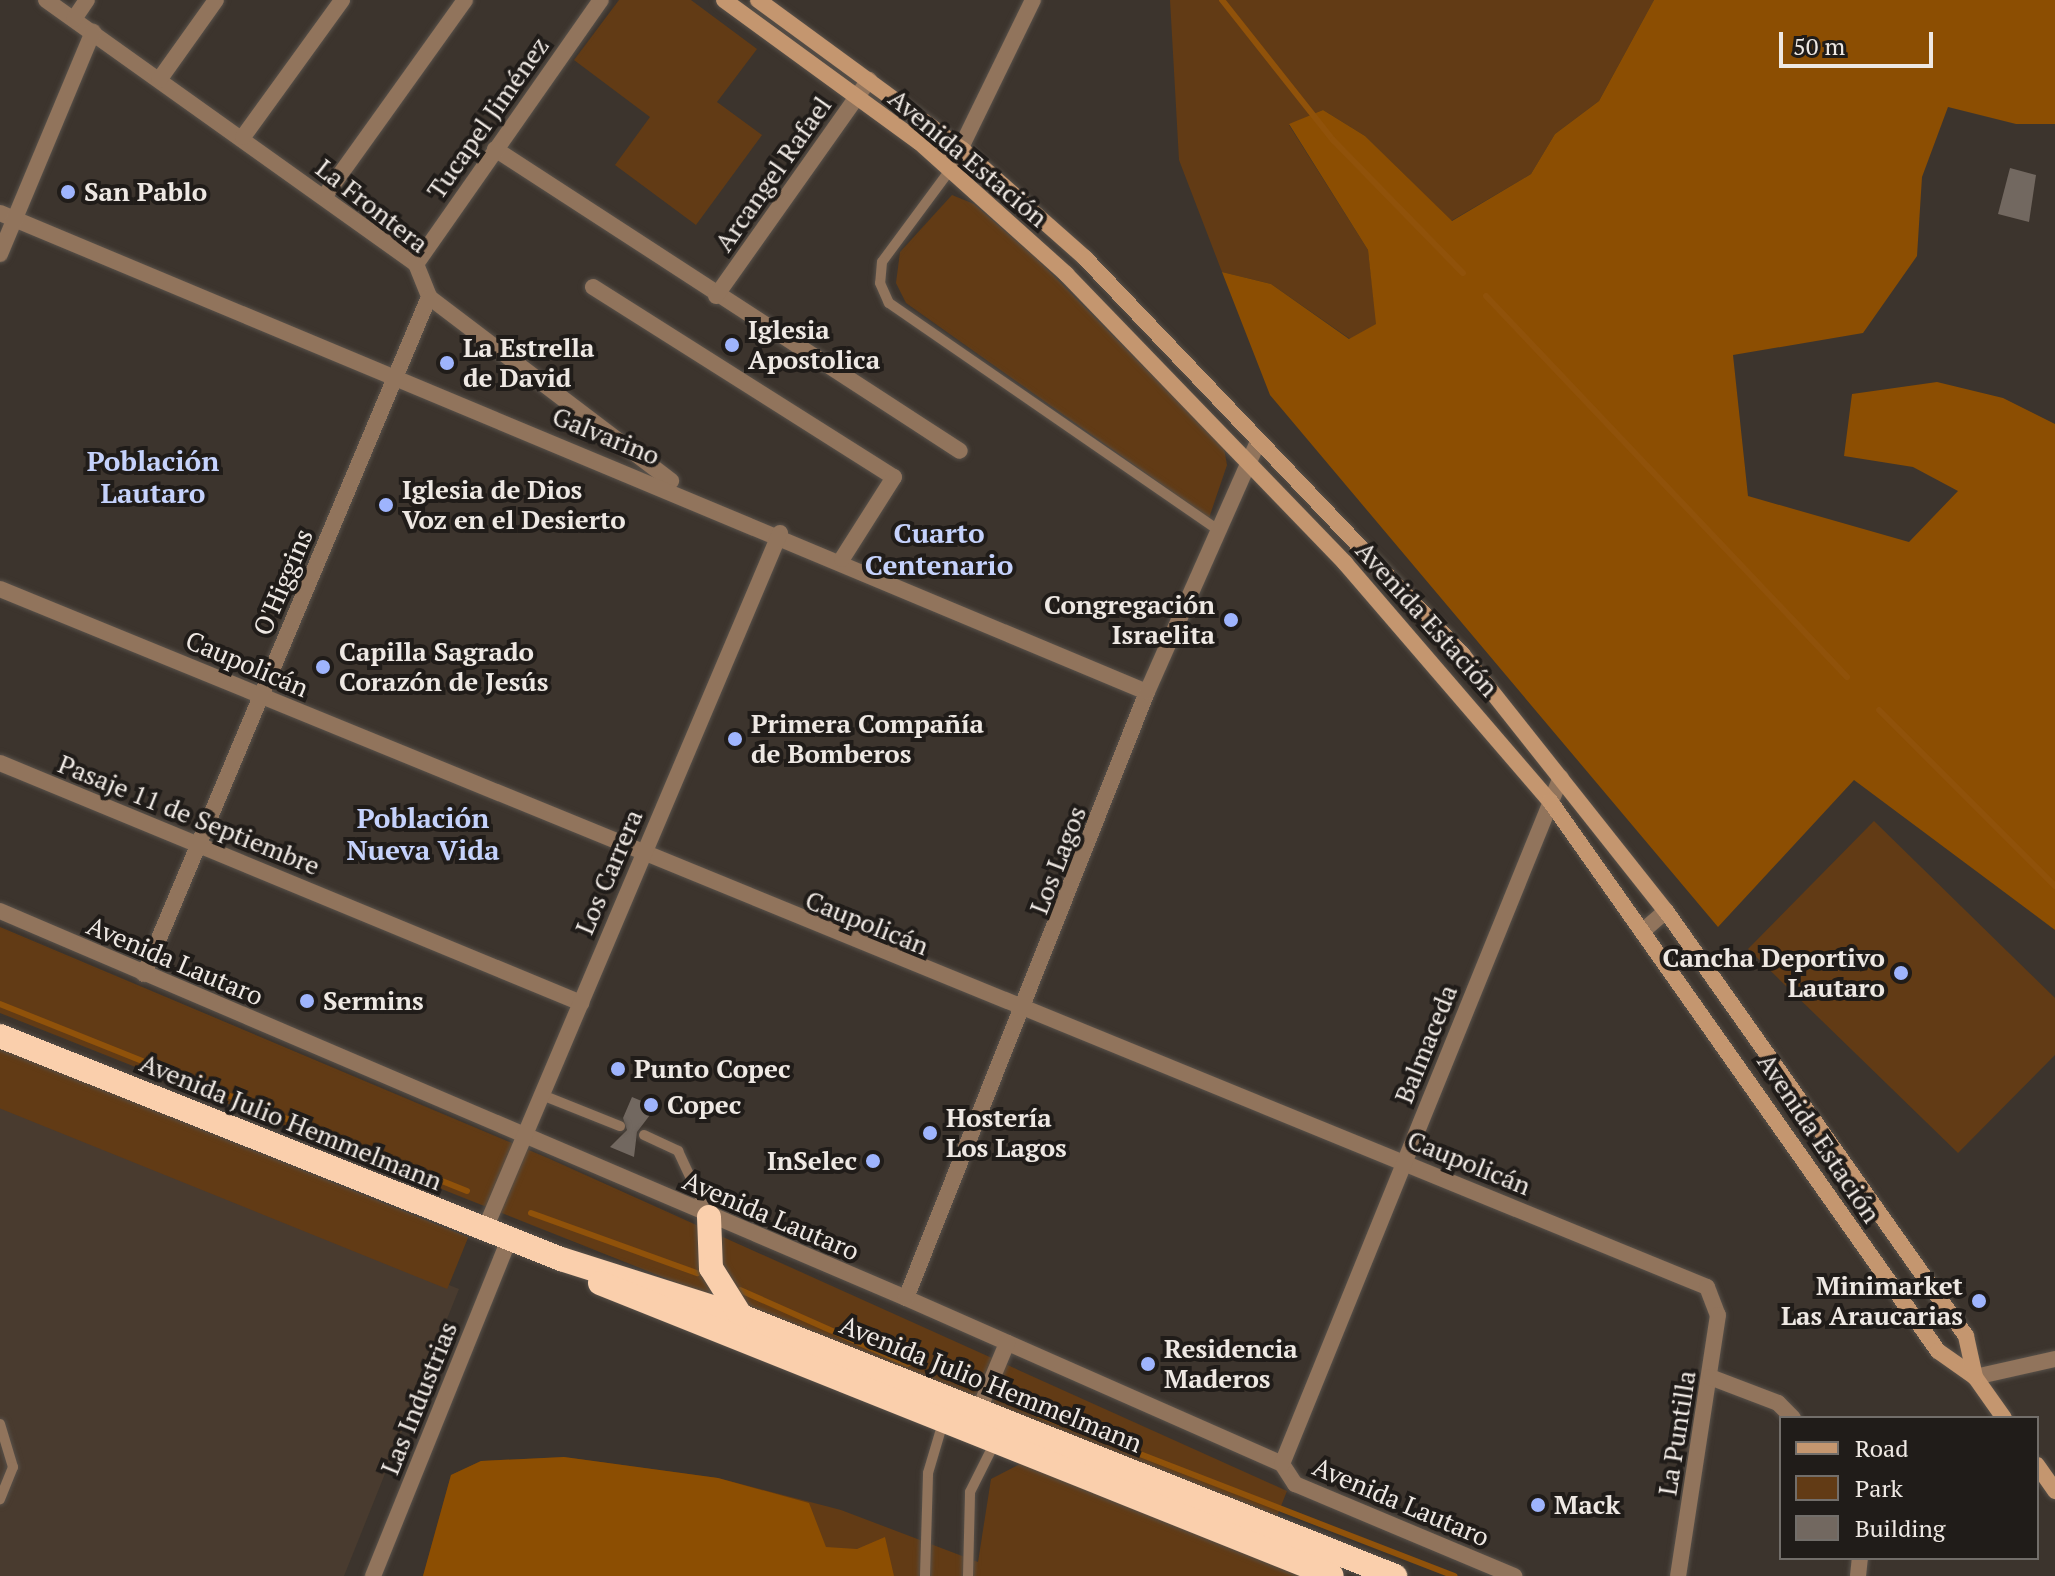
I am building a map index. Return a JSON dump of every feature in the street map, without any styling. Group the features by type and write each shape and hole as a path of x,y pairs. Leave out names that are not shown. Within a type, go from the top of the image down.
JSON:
{"highway":[{"name":"Avenida Julio Hemmelmann","path":"0,1036 561,1259 741,1316 947,1409 979,1410 1002,1430 1332,1576"},
{"path":"709,1217 711,1268 741,1316"},
{"name":"Avenida Julio Hemmelmann","path":"561,1259 605,1286 1395,1576"}],"street":[{"name":"La Frontera","path":"46,0 243,137 416,264 429,297"},
{"path":"74,19 87,0"},
{"path":"159,80 216,0"},
{"path":"243,137 342,0"},
{"path":"324,197 465,0"},
{"name":"Tucapel Jiménez","path":"416,264 601,0"},
{"name":"Avenida Estación","path":"724,0 857,96 950,170 1077,284 1243,461 1345,563 1550,801 1644,930 1938,1351 1975,1377 2003,1416"},
{"name":"Avenida Estación","path":"758,0 963,150 1096,268 1258,441 1375,557 1561,777 1666,911 1966,1336 1975,1377"},
{"path":"950,170 963,150 1033,0"},
{"path":"0,254 7,216 93,32"},
{"name":"Arcangel Rafael","path":"716,296 869,80"},
{"path":"495,149 716,296 960,451"},
{"name":"Galvarino","path":"7,216 780,533 1147,692"},
{"path":"593,287 894,477 842,559"},
{"path":"429,297 690,496"},
{"name":"O'Higgins","path":"144,974 429,297"},
{"name":"Los Lagos","path":"906,1298 1025,1013 1147,692 1243,461 1258,441"},
{"name":"Los Carrera","path":"485,1229 780,533"},
{"name":"Caupolicán","path":"0,589 641,857 1692,1279 1717,1297"},
{"name":"Pasaje 11 de Septiembre","path":"0,763 581,1003"},
{"name":"Balmaceda","path":"1282,1464 1561,777"},
{"name":"Avenida Lautaro","path":"0,911 523,1139 906,1298 1282,1464 1295,1484 1514,1576"},
{"path":"1644,930 1666,911"},
{"name":"Las Industrias","path":"373,1576 509,1239"},
{"name":"La Puntilla","path":"1678,1576 1710,1377 1717,1297"},
{"path":"979,1410 1007,1343"},
{"path":"1975,1377 2055,1359"},
{"path":"1710,1377 1778,1403 1791,1416"},
{"path":"2039,1468 2055,1491"}],"lane":[{"path":"950,170 882,262 880,283 889,303 1215,528"},
{"path":"542,1095 620,1126"},
{"path":"644,1135 678,1151 709,1217"},
{"path":"925,1576 928,1473 947,1409"},
{"path":"0,1424 13,1467 0,1499"},
{"path":"968,1576 970,1492 1002,1430"}],"shaded area":[{"path":"1654,0 2055,0 2055,124 2016,124 1948,107 1922,177 1917,256 1863,333 1733,355 1748,496 1909,542 1958,491 1913,467 1844,456 1852,394 1937,382 2003,398 2055,424 2055,930 1854,780 1718,927 1270,395 1222,272 1271,284 1349,339 1376,324 1368,250 1289,124 1323,110 1365,136 1452,221 1531,174 1555,134 1599,101"},
{"path":"0,1104 459,1289 344,1576 0,1576"},
{"path":"564,1457 718,1478 809,1503 826,1547 857,1549 885,1537 894,1576 423,1576 451,1475 481,1461"}],"green space":[{"path":"619,0 691,0 757,49 717,102 762,135 696,225 615,165 650,117 574,60"},
{"path":"1170,0 1654,0 1599,101 1555,134 1531,174 1451,221 1365,136 1323,110 1289,125 1368,250 1377,324 1350,339 1271,284 1222,272 1179,160"},
{"path":"952,195 974,204 1037,259 1224,448 1227,465 1209,518 906,303 896,283 900,252"},
{"name":"Cancha Deportivo Lautaro","path":"1874,821 2055,998 2055,1055 1958,1153 1748,949"},
{"path":"0,927 550,1159 1287,1491 1275,1521 0,1013"},
{"path":"0,1048 468,1237 447,1289 0,1108"},
{"path":"564,1457 718,1478 841,1510 978,1562 991,1479 1024,1462 1306,1576 423,1576 451,1475 481,1461"}],"building":[{"path":"2010,168 2036,175 2029,222 1998,214"},
{"path":"632,1097 656,1107 637,1132 634,1157 610,1147 627,1130 623,1118"}],"waterway":[{"path":"1222,0 1333,140 1463,273"},
{"path":"1486,296 1847,677"},
{"path":"1879,710 2055,886"},
{"path":"0,1004 467,1191"},
{"path":"531,1213 697,1273"},
{"path":"740,1290 907,1364"},
{"path":"1034,1413 1454,1576"}],"place":[{"name":"San Pablo","path":"68,192"},
{"name":"Iglesia Apostolica","path":"732,345"},
{"name":"La Estrella de David","path":"447,363"},
{"name":"Iglesia de Dios Voz en el Desierto","path":"386,505"},
{"name":"Congregación Israelita","path":"1231,620"},
{"name":"Capilla Sagrado Corazón de Jesús","path":"323,667"},
{"name":"Primera Compañía de Bomberos","path":"735,739"},
{"name":"Cancha Deportivo Lautaro","path":"1901,973"},
{"name":"Sermins","path":"307,1001"},
{"name":"Punto Copec","path":"618,1069"},
{"name":"Copec","path":"651,1105"},
{"name":"Hostería Los Lagos","path":"930,1133"},
{"name":"InSelec","path":"873,1161"},
{"name":"Minimarket Las Araucarias","path":"1979,1301"},
{"name":"Residencia Maderos","path":"1148,1364"},
{"name":"Mack","path":"1538,1505"}],"district":[{"name":"Población Lautaro","path":"153,477"},
{"name":"Cuarto Centenario","path":"939,549"},
{"name":"Población Nueva Vida","path":"423,834"}]}
